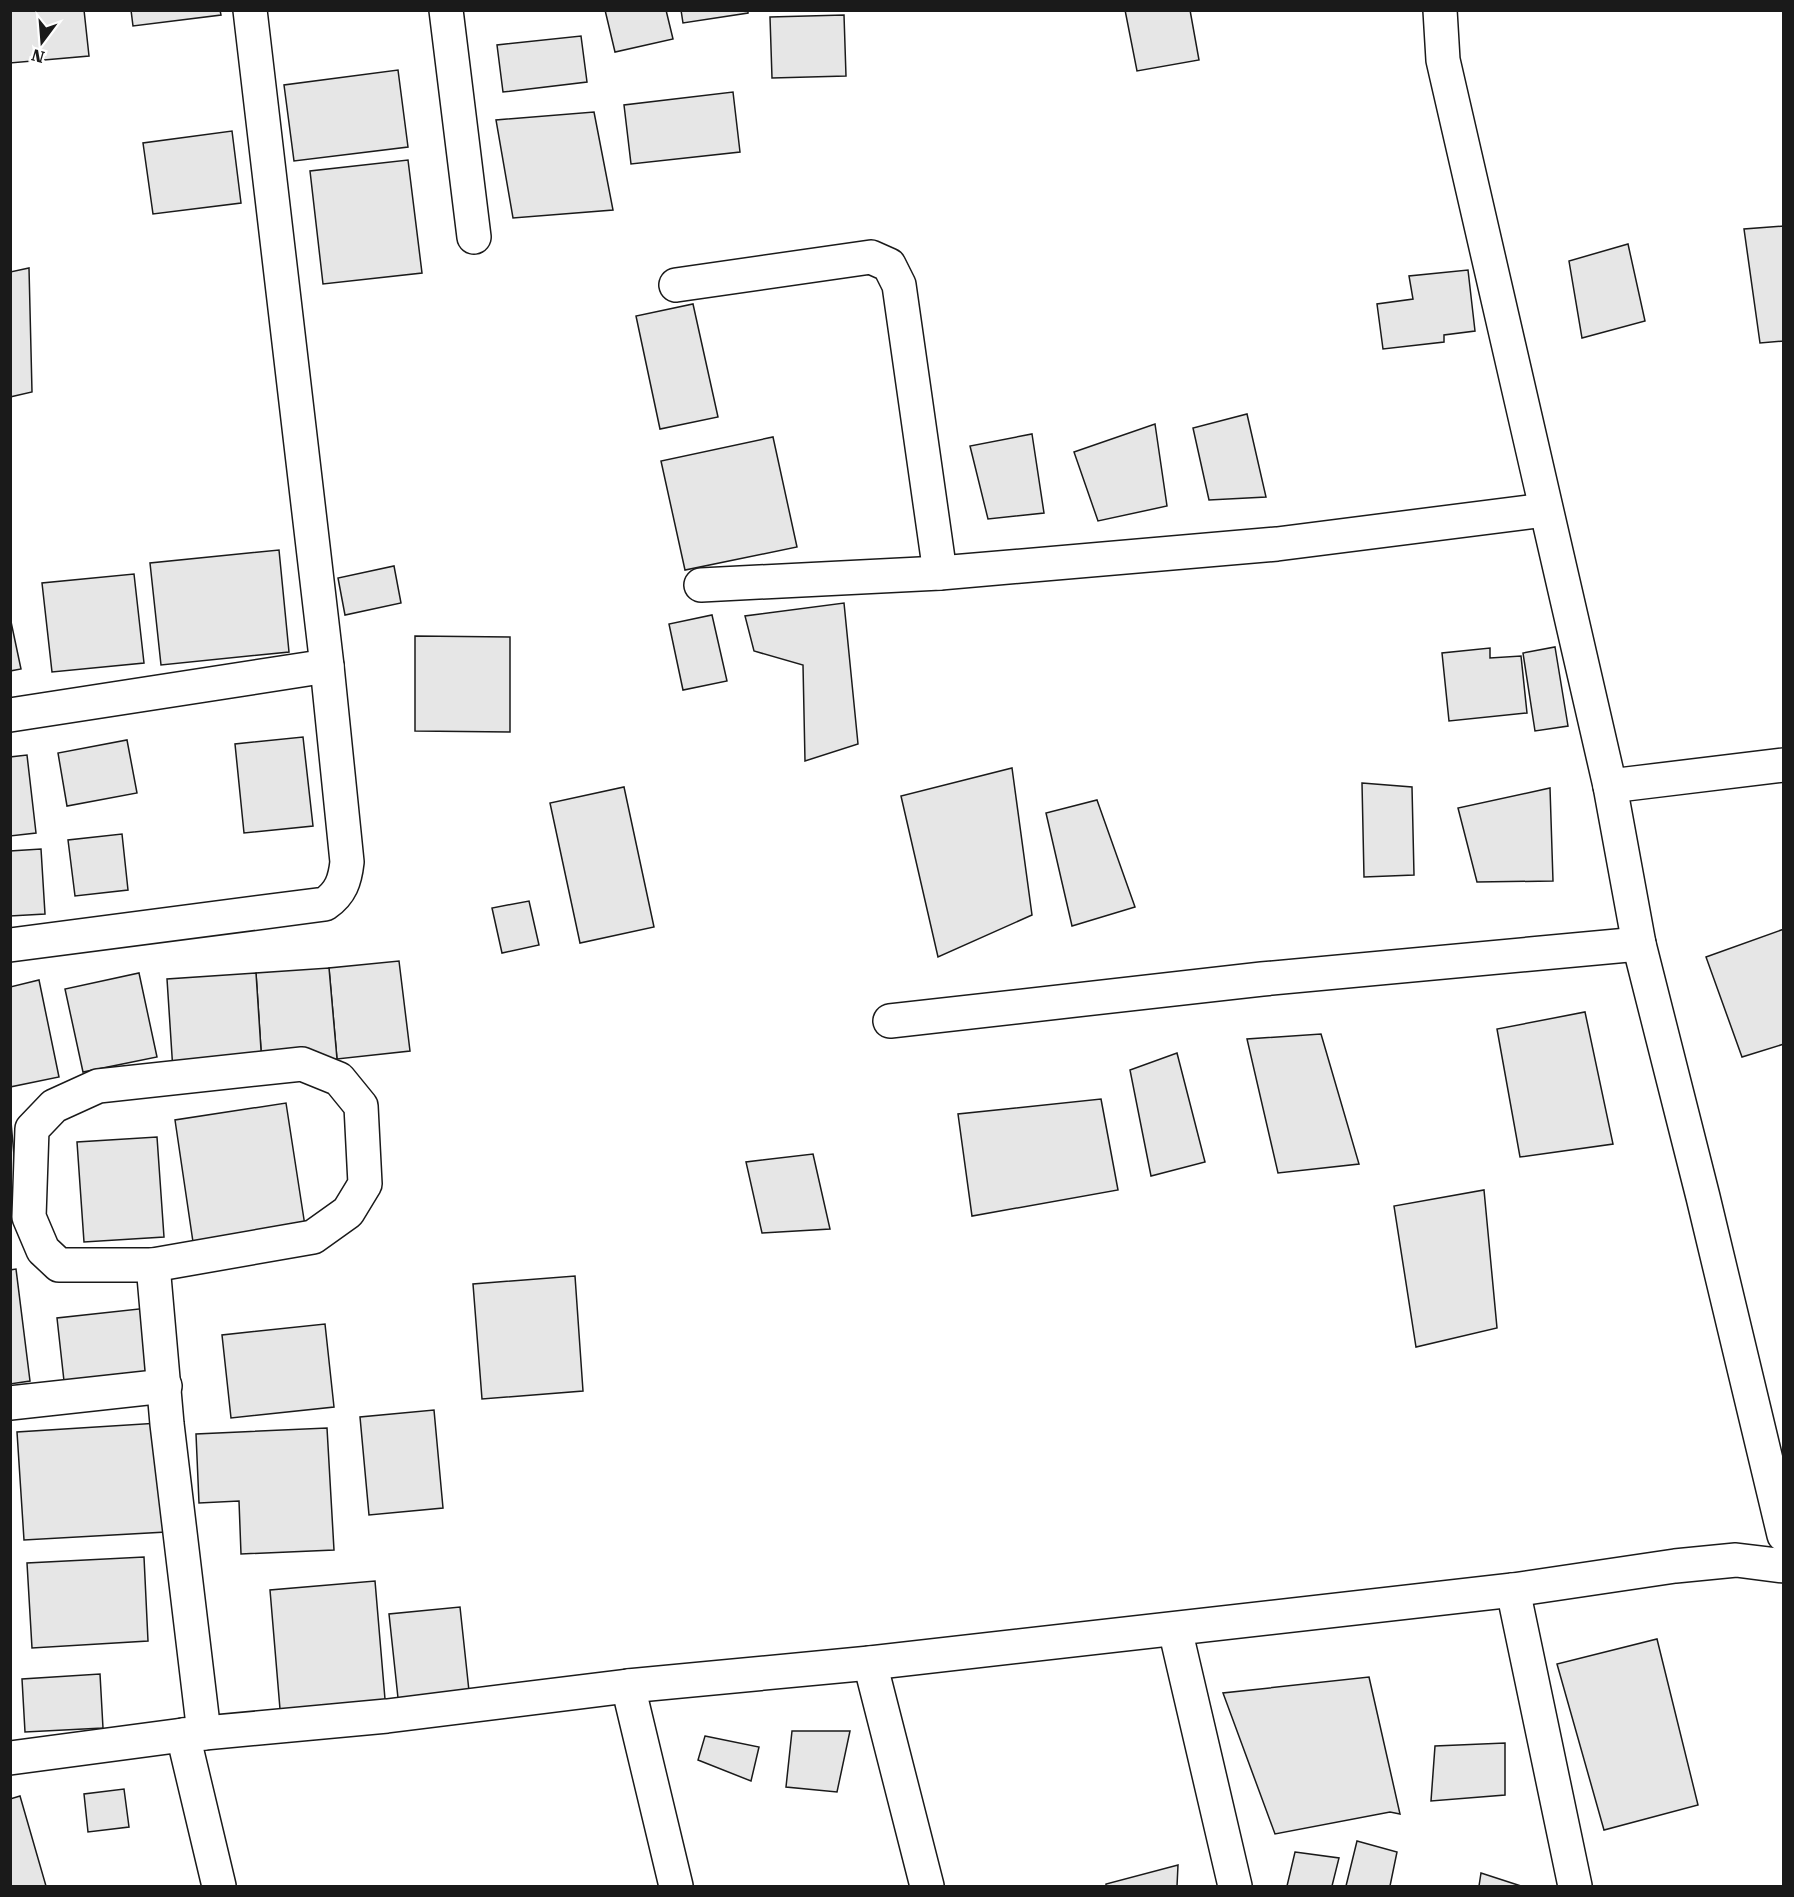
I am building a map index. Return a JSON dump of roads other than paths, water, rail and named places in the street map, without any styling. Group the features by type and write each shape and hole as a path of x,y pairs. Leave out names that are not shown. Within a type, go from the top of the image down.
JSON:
{"street":[{"path":"10,945 325,903 336,896 345,878 347,862 327,666 250,10"},
{"path":"446,10 474,237"},
{"path":"1440,10 1443,60 1610,786 1639,944 1784,1534"},
{"path":"676,285 871,257 889,265 898,285 940,573"},
{"path":"701,585 940,573 1277,544 1545,510"},
{"path":"10,715 327,666"},
{"path":"1610,786 1784,765"},
{"path":"890,1021 1262,979 1639,944"},
{"path":"302,1064 339,1079 361,1106 365,1184 348,1212 313,1237 153,1265 59,1265 43,1250 29,1217 32,1129 54,1106 98,1086 302,1064"},
{"path":"153,1265 193,1734 219,1887"},
{"path":"10,1403 165,1386"},
{"path":"10,1758 193,1734 387,1716 628,1686 870,1663 1175,1629 1513,1590 1675,1566 1736,1560 1784,1566"},
{"path":"1513,1590 1575,1887"},
{"path":"1175,1629 1235,1887"},
{"path":"870,1663 927,1887"},
{"path":"628,1686 676,1887"}]}
